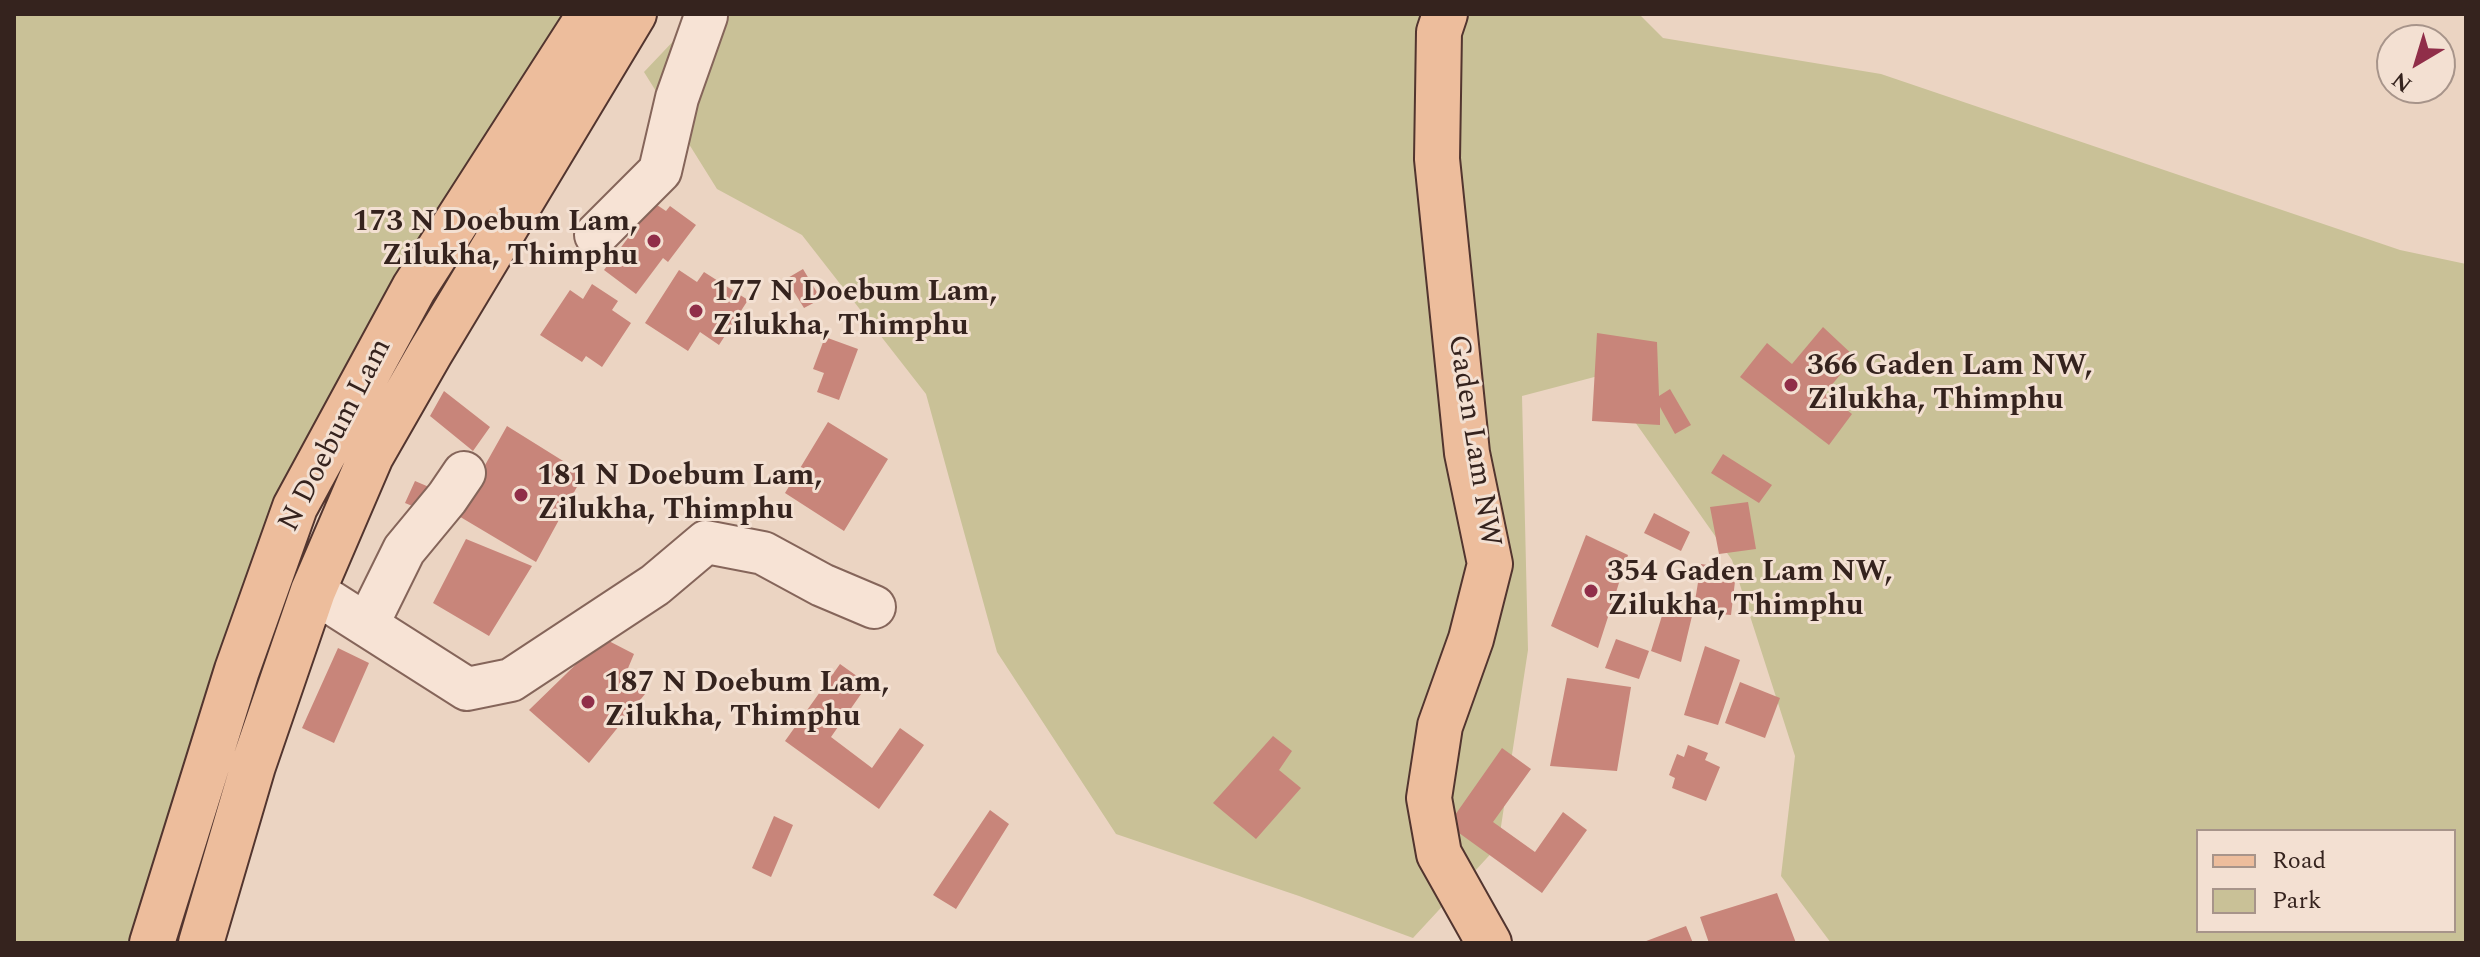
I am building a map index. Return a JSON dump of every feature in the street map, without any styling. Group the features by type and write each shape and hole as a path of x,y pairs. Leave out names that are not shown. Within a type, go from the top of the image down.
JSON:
{"main road":[{"name":"N Doebum Lam","path":"152,943 237,670 295,507 414,288 590,14"},
{"name":"N Doebum Lam","path":"201,943 253,766 313,591 371,456 634,14"},
{"name":"Gaden Lam NW","path":"1445,14 1439,32 1437,159 1467,453 1490,564 1471,639 1440,726 1429,798 1439,854 1489,943"}],"street":[{"path":"596,235 660,171 677,98 706,15"},
{"path":"367,625 404,550 464,473"},
{"path":"313,591 467,689 511,680 655,585 706,542 763,553 822,585 874,607"}],"green space":[{"path":"14,14 590,14 348,396 149,943 14,943"},
{"path":"699,14 1639,14 1663,38 1881,74 2400,250 2466,264 2466,943 1831,943 1781,876 1795,756 1732,560 1602,375 1522,396 1528,650 1498,846 1413,938 1116,834 997,652 926,394 802,235 717,189 644,72"}],"building":[{"name":"173 N Doebum Lam, Zilukha, Thimphu","path":"654,203 666,211 670,206 696,225 668,262 663,258 636,294 604,270"},
{"path":"803,269 821,299 804,308 786,279"},
{"name":"177 N Doebum Lam, Zilukha, Thimphu","path":"679,270 697,282 704,272 748,300 719,345 700,332 688,351 645,323"},
{"path":"592,284 618,301 612,310 631,323 602,367 586,356 582,362 540,335 570,290 583,299"},
{"name":"366 Gaden Lam NW, Zilukha, Thimphu","path":"1823,327 1855,357 1825,393 1852,414 1829,445 1740,377 1767,343 1792,364"},
{"path":"1597,333 1657,342 1659,396 1670,389 1691,425 1675,434 1660,407 1660,425 1592,421"},
{"path":"825,337 858,349 839,400 817,392 824,373 813,369"},
{"path":"444,391 490,427 473,451 430,416"},
{"path":"828,422 888,459 844,531 785,493"},
{"name":"181 N Doebum Lam, Zilukha, Thimphu","path":"507,426 584,474 536,562 457,515"},
{"path":"1723,454 1772,485 1759,503 1711,473"},
{"path":"415,481 436,490 427,512 405,503"},
{"path":"1748,502 1756,549 1719,554 1710,507"},
{"path":"1654,513 1690,532 1681,551 1644,533"},
{"name":"354 Gaden Lam NW, Zilukha, Thimphu","path":"1586,535 1628,555 1598,648 1551,626"},
{"path":"466,539 532,566 489,636 433,603"},
{"path":"1701,564 1736,573 1731,615 1709,613 1710,609 1694,607"},
{"path":"1665,606 1692,616 1681,662 1651,651"},
{"name":"187 N Doebum Lam, Zilukha, Thimphu","path":"603,638 634,654 626,673 645,694 589,763 529,710"},
{"path":"1616,639 1649,651 1639,679 1605,668"},
{"path":"1705,646 1740,660 1718,725 1684,715"},
{"path":"338,648 369,663 334,743 302,728"},
{"path":"840,664 868,684 831,737 872,768 900,728 924,745 879,809 785,741"},
{"path":"1567,678 1631,687 1617,771 1550,766"},
{"path":"1740,682 1780,698 1765,738 1725,723"},
{"path":"1273,736 1292,751 1279,770 1301,788 1256,839 1213,803"},
{"path":"1688,745 1708,753 1705,760 1720,767 1706,801 1672,788 1675,778 1669,775 1677,754 1684,757"},
{"path":"1502,748 1531,769 1493,822 1535,852 1563,812 1587,830 1542,893 1448,825"},
{"path":"990,810 1009,824 956,909 933,895"},
{"path":"774,816 793,825 771,877 752,868"},
{"path":"1777,893 1796,943 1709,943 1700,917"},
{"path":"1686,926 1693,943 1641,943"}],"place":[{"name":"173 N Doebum Lam, Zilukha, Thimphu","path":"654,241"},
{"name":"177 N Doebum Lam, Zilukha, Thimphu","path":"696,311"},
{"name":"366 Gaden Lam NW, Zilukha, Thimphu","path":"1791,385"},
{"name":"181 N Doebum Lam, Zilukha, Thimphu","path":"521,495"},
{"name":"354 Gaden Lam NW, Zilukha, Thimphu","path":"1591,591"},
{"name":"187 N Doebum Lam, Zilukha, Thimphu","path":"588,702"}]}
